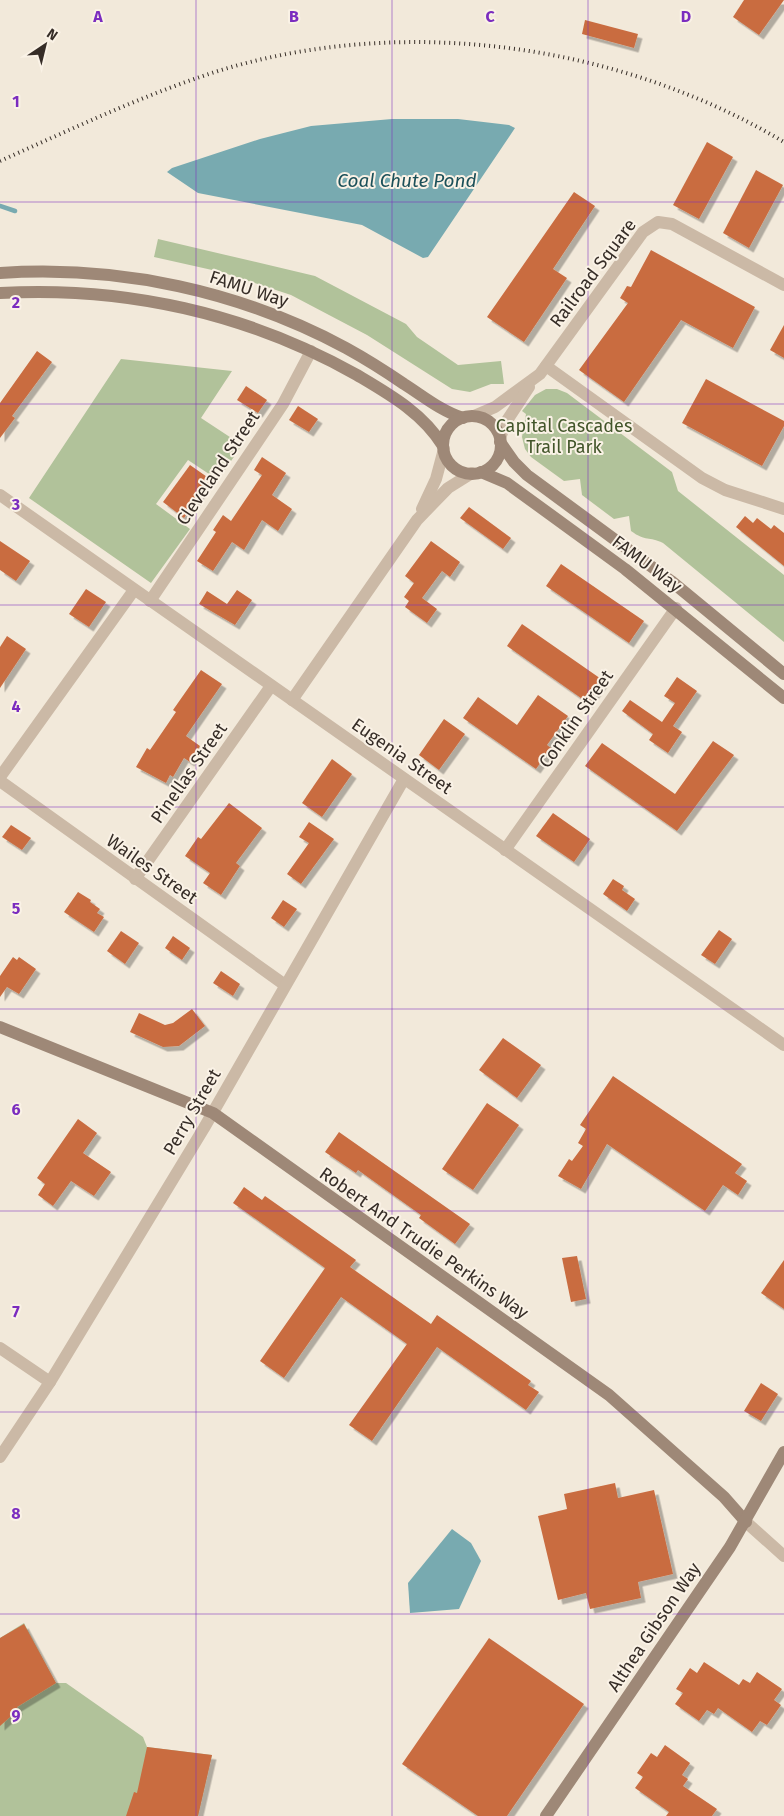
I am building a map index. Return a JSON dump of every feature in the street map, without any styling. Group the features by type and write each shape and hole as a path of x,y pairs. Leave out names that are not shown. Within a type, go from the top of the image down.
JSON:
{"street":[{"name":"Railroad Square","path":"500,440 506,422 533,381 546,366 643,232 654,223 672,224 784,285"},
{"name":"FAMU Way","path":"0,273 66,272 124,276 186,287 250,305 291,321 347,348 444,410 489,421 496,429 500,440 514,462 527,475 685,592 784,674"},
{"name":"FAMU Way","path":"0,293 70,292 153,300 231,320 311,351 352,372 399,401 425,422 444,448 449,462 455,468 494,476 512,486 676,608 784,698"},
{"name":"Cleveland Street","path":"150,601 282,404 311,351"},
{"path":"546,366 702,478 732,492 784,509"},
{"name":"Railroad Square","path":"468,417 495,408 533,381"},
{"path":"417,520 436,479 448,429 468,417"},
{"path":"292,700 417,520 448,488 495,462 500,450 500,440"},
{"name":"Eugenia Street","path":"0,495 784,1045"},
{"path":"0,777 134,590"},
{"name":"Conklin Street","path":"506,850 676,608"},
{"name":"Pinellas Street","path":"135,879 272,686"},
{"name":"Perry Street","path":"0,1457 50,1382 213,1113 404,779"},
{"name":"Wailes Street","path":"0,781 285,985"},
{"name":"Robert And Trudie Perkins Way","path":"0,1027 213,1113 609,1395 724,1497 746,1522 784,1556"},
{"path":"0,1348 50,1382"},
{"name":"Althea Gibson Way","path":"546,1816 746,1522 784,1452"}],"green space":[{"path":"158,239 315,276 406,324 417,337 458,365 501,361 504,384 491,384 470,392 452,389 367,335 291,295 221,272 154,257"},
{"path":"121,359 232,371 201,418 242,445 218,480 188,460 156,504 190,529 151,583 29,498"},
{"name":"Capital Cascades Trail Park","path":"546,389 557,389 567,393 672,472 678,491 784,575 784,642 663,543 640,537 631,531 629,516 614,519 582,495 580,479 564,481 531,457 525,449 522,437 526,414 522,411 535,395"},
{"path":"24,1623 56,1683 66,1683 143,1737 147,1747 212,1755 198,1816 0,1816 0,1638"}],"water":[{"name":"Coal Chute Pond","path":"392,119 458,119 509,125 515,128 428,257 423,258 362,225 198,193 167,172 172,168 260,139 311,126"},
{"path":"452,1529 471,1543 481,1561 459,1609 410,1613 408,1583"}],"building":[{"path":"744,0 784,0 759,35 733,17"},
{"path":"585,20 638,34 634,48 582,34"},
{"path":"707,142 733,157 699,219 673,205"},
{"path":"756,170 783,185 749,248 723,233"},
{"path":"574,192 595,206 553,269 567,278 524,342 487,317"},
{"path":"651,250 755,307 733,348 681,320 624,402 579,370 628,303 620,298 627,286 631,287"},
{"path":"784,325 784,358 770,350"},
{"path":"37,351 52,362 12,416 15,418 0,438 0,403"},
{"path":"706,379 784,421 784,426 762,466 682,423"},
{"path":"246,386 267,400 258,413 237,400"},
{"path":"298,406 318,419 309,432 289,420"},
{"path":"262,457 286,473 272,495 292,509 278,531 262,520 244,550 232,542 213,571 197,561 216,532 213,530 223,515 231,521 262,475 254,470"},
{"path":"190,465 210,479 184,518 163,502"},
{"path":"469,507 511,538 503,549 460,518"},
{"path":"745,516 753,523 757,518 771,529 774,525 784,533 784,566 736,527"},
{"path":"0,541 30,561 16,581 0,570"},
{"path":"431,541 460,562 450,577 442,571 422,598 437,609 427,623 405,607 409,601 404,597 414,583 405,576"},
{"path":"561,564 644,621 629,643 546,586"},
{"path":"86,589 106,602 89,627 69,614"},
{"path":"237,590 252,600 235,625 199,604 207,591 227,604"},
{"path":"522,624 604,681 588,703 507,646"},
{"path":"7,636 26,649 0,688 0,647"},
{"path":"201,670 222,684 186,736 200,746 190,762 184,758 173,777 170,775 166,783 136,767 147,748 150,750 176,712 173,710"},
{"path":"677,677 697,691 673,726 682,732 668,753 649,740 653,734 622,711 630,700 662,722 675,703 664,696"},
{"path":"538,695 568,716 547,745 551,748 536,769 463,718 478,697 517,725"},
{"path":"444,719 465,734 439,770 419,755"},
{"path":"713,741 734,755 677,831 585,766 602,743 675,794"},
{"path":"332,759 352,774 322,817 302,803"},
{"path":"229,803 262,828 236,863 240,866 221,895 203,883 210,873 185,856 198,837 201,839"},
{"path":"553,813 590,839 574,862 536,836"},
{"path":"309,822 334,839 301,884 287,874 309,843 299,837"},
{"path":"11,825 31,838 22,850 2,837"},
{"path":"613,879 624,886 622,890 635,899 627,911 603,894"},
{"path":"78,892 91,900 90,902 100,909 97,913 104,917 94,932 64,912"},
{"path":"283,900 297,909 284,927 271,918"},
{"path":"719,930 732,939 715,964 701,955"},
{"path":"121,931 139,943 125,964 107,951"},
{"path":"173,936 190,948 182,960 165,948"},
{"path":"13,957 17,960 19,957 36,969 19,994 7,987 0,997 0,976"},
{"path":"221,971 240,984 233,996 213,983"},
{"path":"192,1009 205,1026 179,1046 163,1047 130,1032 139,1013 165,1025 173,1023"},
{"path":"503,1038 541,1065 517,1098 479,1070"},
{"path":"613,1076 742,1164 735,1173 747,1181 738,1195 723,1185 705,1211 607,1144 581,1189 558,1176 569,1159 572,1161 583,1146 578,1143 586,1129 580,1125"},
{"path":"487,1103 519,1125 473,1190 442,1169"},
{"path":"78,1119 97,1133 83,1153 111,1172 94,1196 71,1181 53,1206 38,1195 45,1184 37,1178"},
{"path":"339,1132 470,1224 455,1244 419,1218 421,1215 358,1170 356,1173 325,1152"},
{"path":"244,1187 262,1200 265,1196 356,1260 350,1267 431,1324 437,1315 531,1381 528,1385 539,1392 526,1410 437,1347 372,1441 349,1425 407,1344 341,1297 284,1378 260,1361 325,1268 233,1203"},
{"path":"577,1256 586,1299 571,1302 562,1258"},
{"path":"784,1260 784,1309 761,1293"},
{"path":"761,1383 778,1394 761,1421 744,1411"},
{"path":"615,1483 618,1498 654,1490 673,1574 638,1582 641,1598 590,1609 586,1593 558,1600 538,1516 567,1509 564,1494"},
{"path":"24,1624 56,1683 17,1707 18,1710 0,1726 0,1638"},
{"path":"489,1638 584,1704 507,1816 478,1816 402,1764"},
{"path":"704,1662 739,1685 743,1679 750,1683 757,1672 782,1689 774,1700 781,1705 767,1725 760,1721 752,1732 718,1708 714,1714 707,1710 699,1721 675,1704 683,1693 676,1689 690,1668 697,1673"},
{"path":"665,1745 690,1763 682,1775 688,1779 683,1786 717,1809 712,1816 666,1816 669,1812 635,1788 643,1777 637,1773 651,1753 657,1757"},
{"path":"147,1747 212,1755 198,1816 126,1816 134,1792 137,1793"}],"waterway":[{"path":"0,206 15,211"}],"railway":[{"path":"0,161 135,102 218,71 289,54 361,44 435,42 508,48 581,61 652,81 720,108 784,142"}]}
